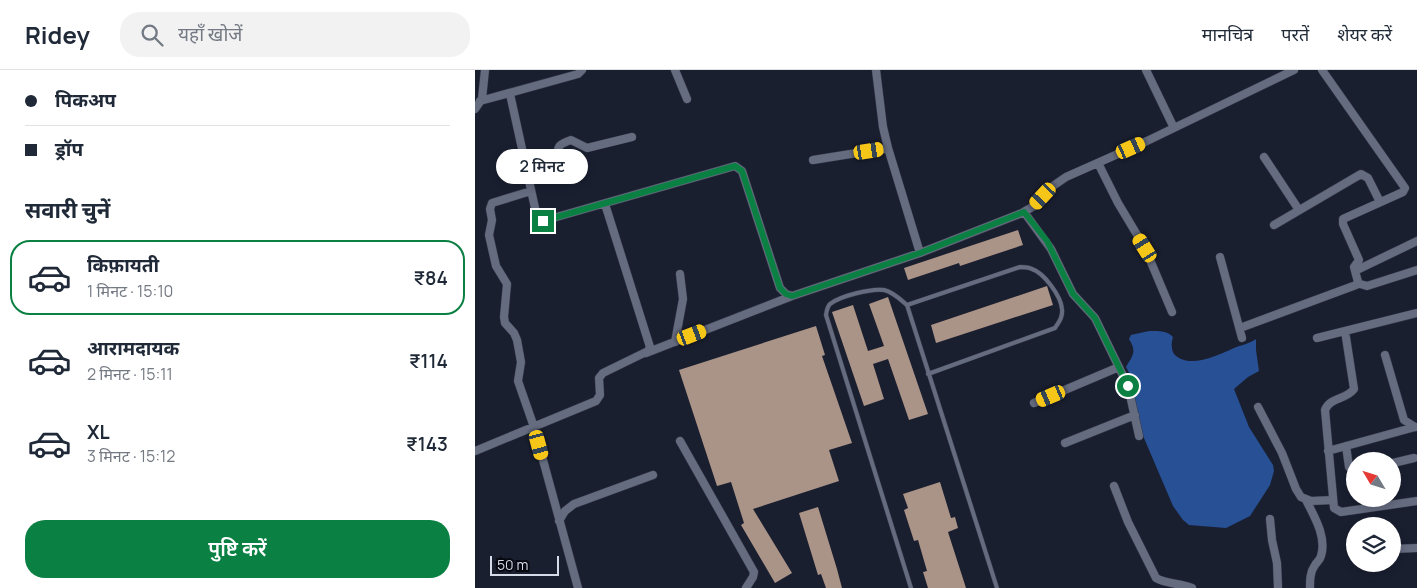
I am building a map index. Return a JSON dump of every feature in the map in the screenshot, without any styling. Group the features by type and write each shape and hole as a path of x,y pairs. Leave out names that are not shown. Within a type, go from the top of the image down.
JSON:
{"street":[{"path":"475,108 480,101 485,70"},
{"path":"480,101 578,74 582,70"},
{"path":"675,70 687,99"},
{"path":"876,70 883,127 888,148 920,253"},
{"path":"1146,70 1174,128"},
{"path":"475,451 596,401 601,395 599,378 603,373 646,353 792,296 920,253 1024,212 1034,206 1059,181 1294,70"},
{"path":"1322,70 1405,185 1403,192 1345,217 1343,220 1359,260 1354,266 1357,283"},
{"path":"510,94 537,217 543,221 731,166 738,167 742,171 780,288 786,294 792,296"},
{"path":"527,172 555,164 558,146 561,143 571,140 587,148 631,137"},
{"path":"813,160 888,148"},
{"path":"1264,157 1299,210"},
{"path":"1098,163 1118,203 1145,248 1172,312"},
{"path":"1274,225 1361,174 1367,178 1380,202"},
{"path":"531,191 492,203 493,220 489,235 497,266 507,284 505,321 517,340 521,366 518,381 534,427 578,588"},
{"path":"605,204 650,347 646,353"},
{"path":"1024,212 1047,241 1073,294 1095,318 1128,386 1139,436"},
{"path":"1355,270 1417,241"},
{"path":"1220,258 1242,338"},
{"path":"1240,328 1357,283 1367,286 1417,270"},
{"path":"675,342 683,299 680,274"},
{"path":"1317,338 1417,313"},
{"path":"1345,331 1354,389 1351,394 1330,402 1325,407 1334,508 1341,512 1417,501"},
{"path":"1385,355 1404,420 1416,427"},
{"path":"1034,403 1119,367"},
{"path":"1258,407 1282,453 1301,497 1311,501 1333,500"},
{"path":"1065,443 1135,415"},
{"path":"1328,451 1416,427"},
{"path":"680,441 754,572 746,588"},
{"path":"1346,446 1347,452"},
{"path":"1401,461 1414,458"},
{"path":"559,521 565,512 575,504 653,474"},
{"path":"1114,486 1128,522 1156,578 1161,584 1177,582 1192,588"},
{"path":"1306,500 1317,524 1322,543 1320,559 1311,573 1310,588"},
{"path":"1270,519 1277,563 1278,588"},
{"path":"1401,549 1417,548"}],"lane":[{"path":"907,305 1020,267 1038,271 1057,294 1062,309 1061,320 1055,328 928,374"},
{"path":"911,588 826,315 830,304 871,289 885,290 895,295 907,305 997,588"}],"water":[{"path":"1149,331 1162,331 1171,335 1173,337 1172,347 1175,355 1188,361 1212,357 1256,339 1259,371 1248,377 1234,389 1249,427 1273,465 1274,471 1270,485 1250,516 1226,528 1189,525 1183,520 1173,506 1141,431 1133,380 1126,367 1133,353 1133,347 1129,339 1131,335"}],"building":[{"path":"1018,230 1023,245 960,266 959,263 908,280 904,268"},
{"path":"1047,286 1053,305 936,343 931,325"},
{"path":"888,297 928,414 909,420 888,359 873,364 884,399 864,406 832,312 853,305 868,351 884,346 869,304"},
{"path":"816,326 825,355 822,356 852,443 829,450 839,481 753,509 792,573 775,583 741,525 744,523 731,482 717,486 679,370"},
{"path":"940,482 951,518 955,517 958,528 948,532 966,588 928,588 923,572 927,571 918,540 914,541 904,510 908,508 903,494"},
{"path":"818,507 842,588 826,588 821,574 818,575 799,513"}],"route":[{"path":"543,221 735,166 742,171 780,288 789,296 795,296 920,253 1024,212 1047,241 1073,294 1095,318 1128,386"}]}
